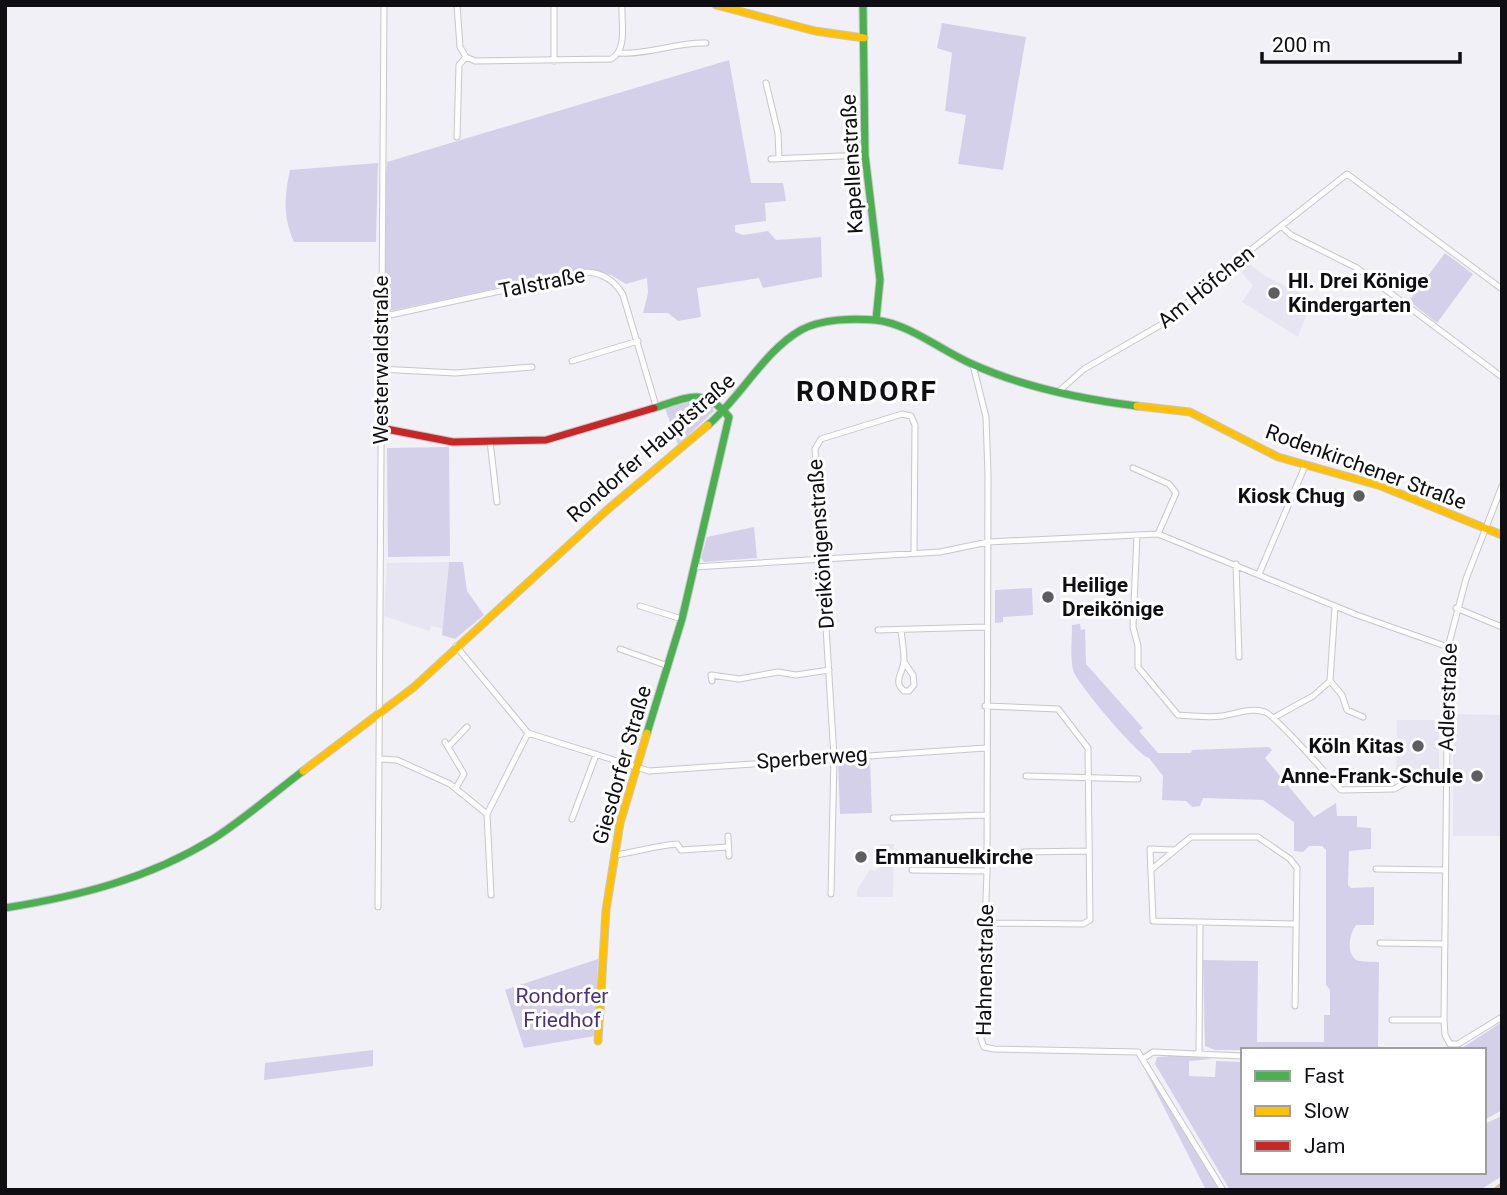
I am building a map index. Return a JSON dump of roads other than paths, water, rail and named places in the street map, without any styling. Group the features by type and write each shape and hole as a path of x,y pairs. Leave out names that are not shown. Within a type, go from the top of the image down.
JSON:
{"street":[{"name":"Westerwaldstraße","path":"378,907 384,5"},
{"path":"457,5 460,47 466,57 475,61 611,59 619,53 638,54 687,43 706,43"},
{"path":"554,5 554,61"},
{"path":"619,53 622,5"},
{"path":"716,5 795,27 864,38"},
{"name":"Kapellenstraße","path":"863,5 865,155 880,279 876,320"},
{"path":"457,137 459,65 466,57"},
{"path":"766,83 778,133 779,158"},
{"path":"771,159 865,155"},
{"name":"Am Höfchen","path":"1058,392 1084,369 1164,323 1347,174 1502,289"},
{"path":"1281,226 1291,234 1357,268 1502,377"},
{"name":"Talstraße","path":"381,317 593,272 619,287 638,341 656,406"},
{"name":"Rondorfer Hauptstraße","path":"5,908 68,898 115,885 192,852 414,687 607,510 726,410 776,349 793,334 824,322 876,320 899,328 973,365 1058,392"},
{"path":"572,360 638,341"},
{"name":"Hahnenstraße","path":"973,365 986,417 988,542 985,706 987,871 981,1039 984,1047 1134,1051 1144,1058"},
{"path":"380,369 421,373 533,367"},
{"name":"Rodenkirchener Straße","path":"1058,392 1097,401 1190,412 1251,444 1305,466 1381,486 1502,535"},
{"path":"381,428 426,439 435,437 453,442 479,439 528,441 566,436 656,406 699,395 708,396 726,410"},
{"name":"Giesdorfer Straße","path":"598,1041 606,910 620,823 682,618 729,424 726,410"},
{"name":"Dreikönigenstraße","path":"831,894 834,757 817,444 821,439 902,414 911,416 915,425 914,553"},
{"path":"490,441 497,502"},
{"path":"1259,574 1305,466"},
{"path":"1133,468 1168,484 1175,493 1158,534"},
{"name":"Adlerstraße","path":"1448,1047 1444,1020 1448,647 1456,608 1502,486"},
{"path":"694,567 940,552 988,542 1158,534 1335,606 1448,647"},
{"path":"1137,535 1133,627 1138,646 1138,667 1178,715 1224,716 1231,712 1264,711 1275,717 1287,734 1341,790 1394,789 1405,783"},
{"path":"1236,564 1239,657"},
{"path":"1335,606 1330,681 1342,695 1348,710 1363,717"},
{"path":"639,607 682,618"},
{"path":"1456,608 1502,627"},
{"path":"380,620 389,623"},
{"path":"878,630 986,627"},
{"path":"901,630 904,662 898,677 899,685 904,691 909,691 914,685 913,675 904,662"},
{"path":"456,646 528,733 487,814 491,895"},
{"name":"Giesdorfer Straße","path":"620,649 668,666"},
{"path":"712,681 711,676 739,679 778,672 796,675 829,670"},
{"path":"1275,717 1312,696 1330,681"},
{"path":"985,706 1058,709 1088,748 1090,919 1083,924 986,923"},
{"path":"456,788 464,777 446,744 467,727"},
{"name":"Sperberweg","path":"528,733 638,769 687,769 986,748"},
{"path":"572,819 596,755"},
{"path":"380,759 397,760 456,788 487,814"},
{"path":"1026,776 1138,779"},
{"path":"893,818 987,815"},
{"path":"727,836 729,856"},
{"path":"1152,869 1191,837 1258,837 1290,859 1297,868 1295,1006"},
{"path":"614,855 638,852 645,846 677,844 681,849 728,847"},
{"path":"1174,850 1150,849 1153,921 1296,924"},
{"path":"1024,852 1088,852"},
{"path":"1376,869 1446,870"},
{"path":"912,870 987,871"},
{"path":"1199,1053 1200,922"},
{"path":"1380,943 1445,944"},
{"path":"1448,1047 1458,1044 1502,1017"},
{"path":"1392,1020 1444,1020"},
{"path":"1223,1190 1144,1058 1153,1052 1241,1056"}],"place":[{"name":"Hl. Drei Könige Kindergarten","path":"1274,293"},
{"name":"Kiosk Chug","path":"1359,496"},
{"name":"Heilige Dreikönige","path":"1048,597"},
{"name":"Köln Kitas","path":"1418,746"},
{"name":"Anne-Frank-Schule","path":"1477,776"},
{"name":"Emmanuelkirche","path":"861,857"}],"district":[{"name":"RONDORF","path":"867,391"}],"park label":[{"name":"Rondorfer Friedhof","path":"562,1008"}]}
